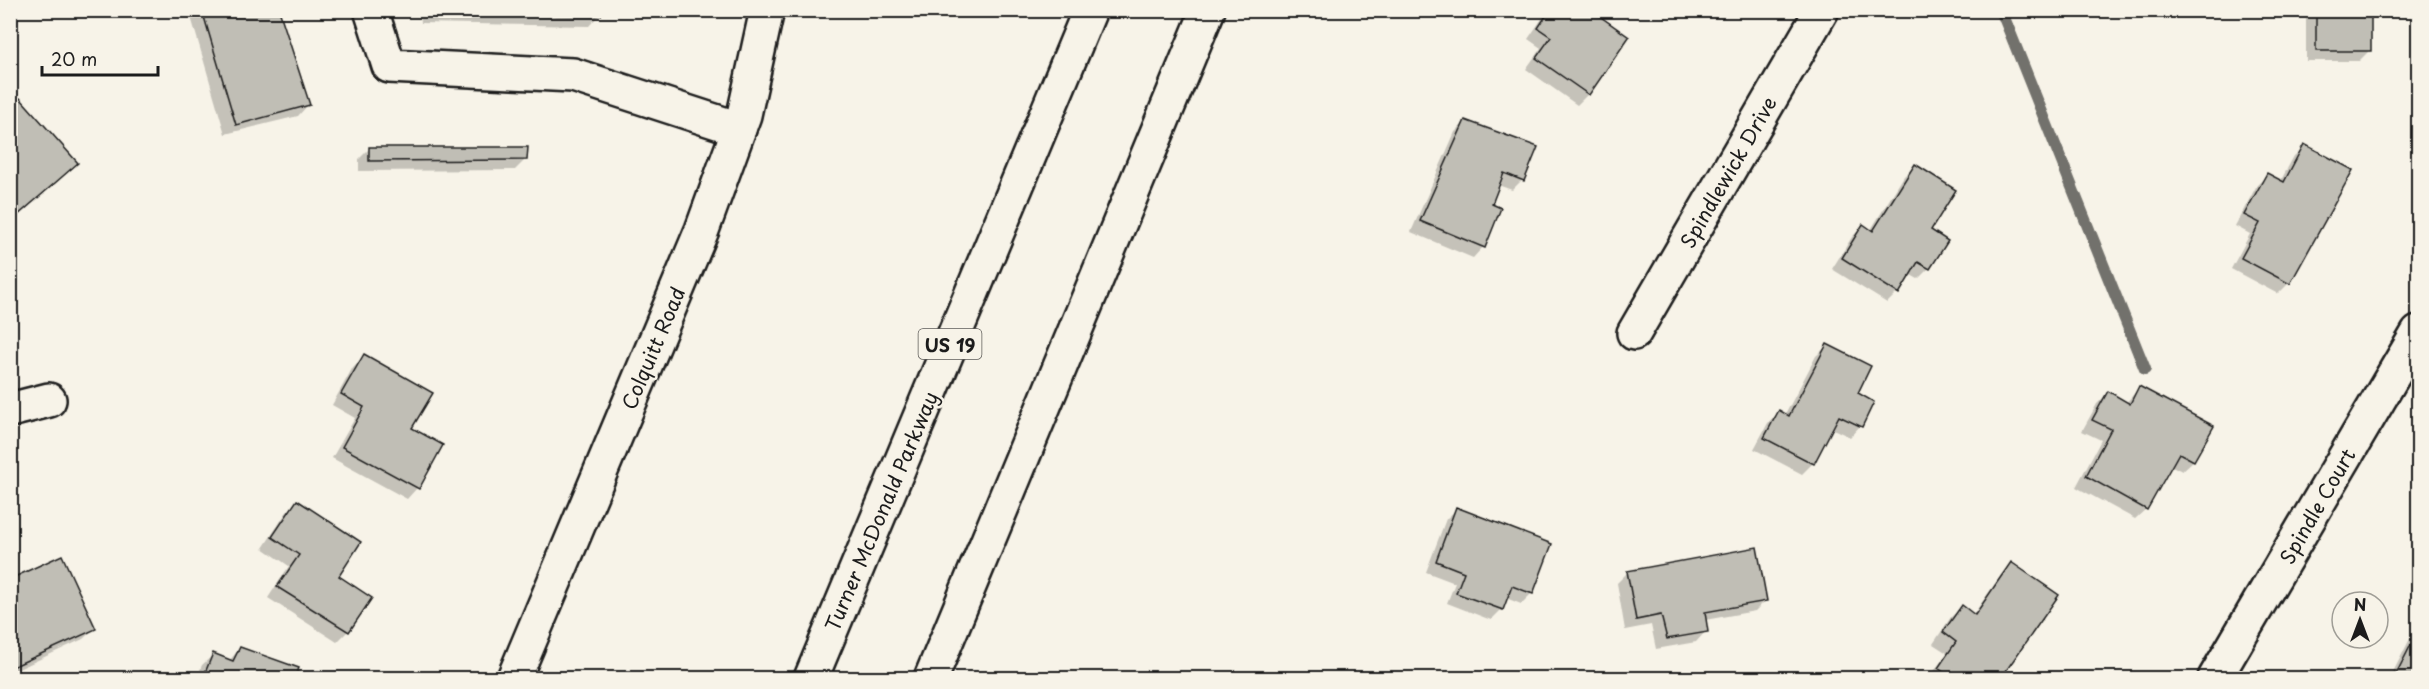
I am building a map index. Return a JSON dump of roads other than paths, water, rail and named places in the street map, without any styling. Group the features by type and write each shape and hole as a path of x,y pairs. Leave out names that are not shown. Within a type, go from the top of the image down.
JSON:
{"main road":[{"path":"371,10 389,66 573,75 739,129"},
{"name":"Colquitt Road","path":"514,678 698,241 739,129 765,28 767,10"},
{"name":"Turner McDonald Parkway","path":"811,678 1090,10"},
{"path":"931,678 1208,10"},
{"name":"Spindlewick Drive","path":"1634,333 1822,10"},
{"name":"Spindle Court","path":"2215,678 2418,333"},
{"path":"10,410 49,400"}],"waterway":[{"path":"2001,10 2145,369"}]}
